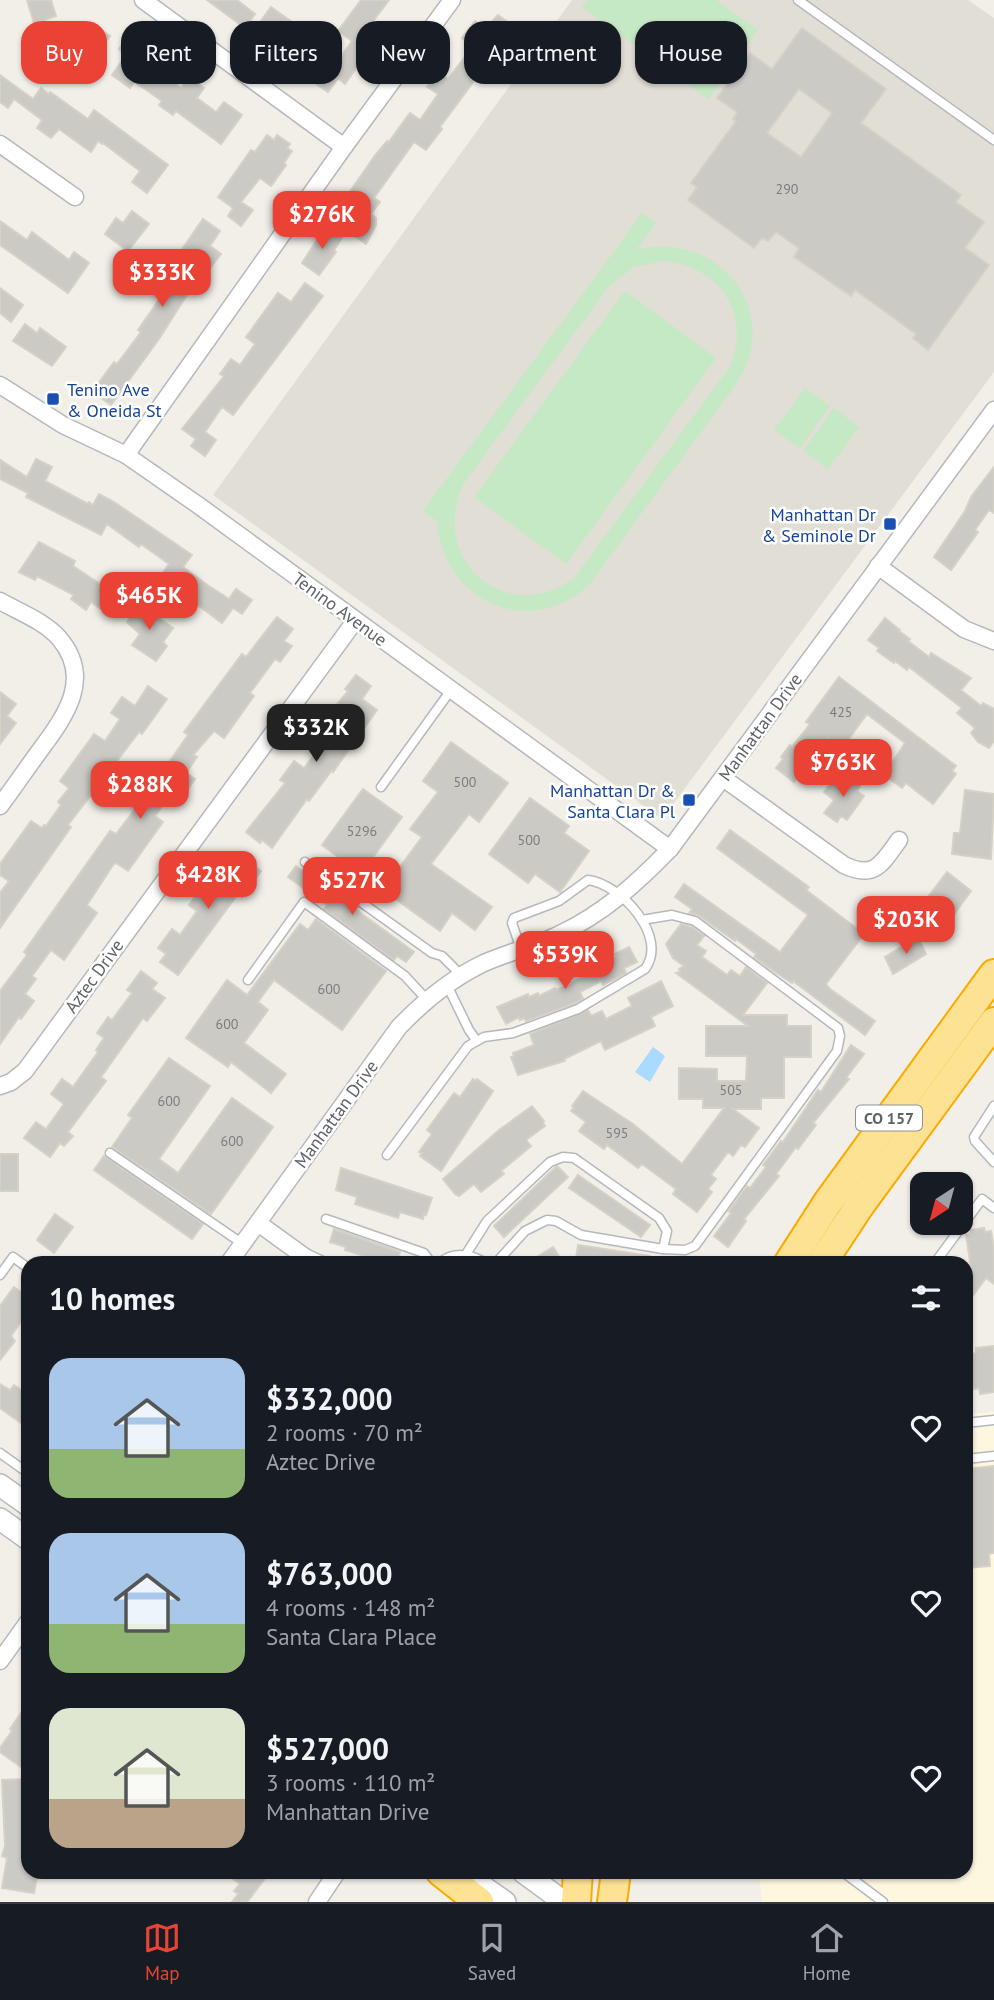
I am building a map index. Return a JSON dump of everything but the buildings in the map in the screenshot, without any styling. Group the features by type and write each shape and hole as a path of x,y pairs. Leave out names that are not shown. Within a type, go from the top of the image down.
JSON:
{"highway":[{"name":"CO 157","path":"793,1256 828,1202 994,974"},
{"name":"CO 157","path":"826,1256 867,1195 994,1022"},
{"path":"450,1879 479,1902"},
{"path":"576,1902 578,1879"},
{"path":"612,1902 615,1879"},
{"path":"627,1902 629,1879"}],"main road":[{"path":"0,1485 21,1500"},
{"path":"0,1519 21,1534"},
{"path":"472,1879 505,1902"},
{"path":"533,1879 564,1902"}],"street":[{"path":"143,0 344,147"},
{"path":"126,455 344,147 452,0"},
{"path":"0,144 75,197"},
{"name":"Tenino Avenue","path":"0,385 63,425 126,455 670,849"},
{"name":"Manhattan Drive","path":"234,1256 398,1027 447,985 484,964 559,935 604,910 634,886 670,849 994,410"},
{"path":"878,566 964,629 994,641"},
{"path":"0,601 45,626 59,638 69,653 74,669 74,690 68,712 0,806"},
{"name":"Aztec Drive","path":"0,1086 11,1082 25,1071 355,621"},
{"path":"723,778 844,865 855,870 874,869 882,863 899,840"},
{"path":"258,1223 302,1256"},
{"path":"0,1661 21,1632"},
{"path":"317,1902 332,1879"}],"lane":[{"path":"798,0 994,140"},
{"path":"381,787 451,690"},
{"path":"305,862 432,953 442,956 463,976"},
{"path":"387,1155 468,1045 476,1040 513,1033 578,1009 645,969 652,952 642,920 623,895 606,885 588,880 559,901 517,915 512,923 522,949"},
{"path":"248,980 304,902 405,976 427,1000"},
{"path":"502,1256 525,1231 547,1220 556,1220 581,1235 663,1249 685,1250 695,1246 837,1051 841,1036 833,1024 695,921 672,915 642,920"},
{"path":"447,985 476,1040"},
{"path":"994,1106 974,1137 994,1162"},
{"path":"110,1153 243,1244"},
{"path":"465,1256 488,1221 550,1162 563,1157 574,1158 659,1218 667,1231 663,1249"},
{"path":"940,1256 982,1199 994,1208"},
{"path":"326,1219 426,1256"},
{"path":"0,1275 13,1257 21,1263"},
{"path":"973,1422 994,1420"},
{"path":"0,1453 21,1468"},
{"path":"973,1458 994,1457"},
{"path":"852,1879 883,1902"}],"shaded area":[{"path":"572,0 968,0 994,18 994,372 662,819 213,495 511,84 621,84 621,21 557,21"},
{"path":"994,1412 994,1902 762,1902 760,1879 973,1879 973,1414"}],"green space":[{"path":"588,0 716,0 745,21 635,21 635,46 621,35 621,21 601,21 582,7"},
{"path":"747,22 758,30 747,45"},
{"path":"687,84 719,84 708,99"},
{"path":"642,213 656,223 636,250 666,247 694,252 717,265 736,283 748,305 753,331 749,358 735,386 589,585 565,601 541,609 516,610 492,604 471,591 454,572 443,549 437,521 423,511","holes":["664,261 701,272 716,283 734,312 737,330 729,368 574,578 548,591 523,595 500,590 480,578 465,560 456,537 455,511 464,483 610,285 634,267"]},
{"path":"625,291 716,358 566,564 474,497"},
{"path":"805,388 830,406 800,448 774,430"},
{"path":"834,408 859,427 828,469 803,451"}],"water":[{"path":"653,1047 665,1056 650,1082 635,1072"}],"place":[{"name":"Tenino Ave & Oneida St","path":"53,399"},
{"name":"Manhattan Dr & Seminole Dr","path":"890,524"},
{"name":"Manhattan Dr & Santa Clara Pl","path":"689,800"}]}
